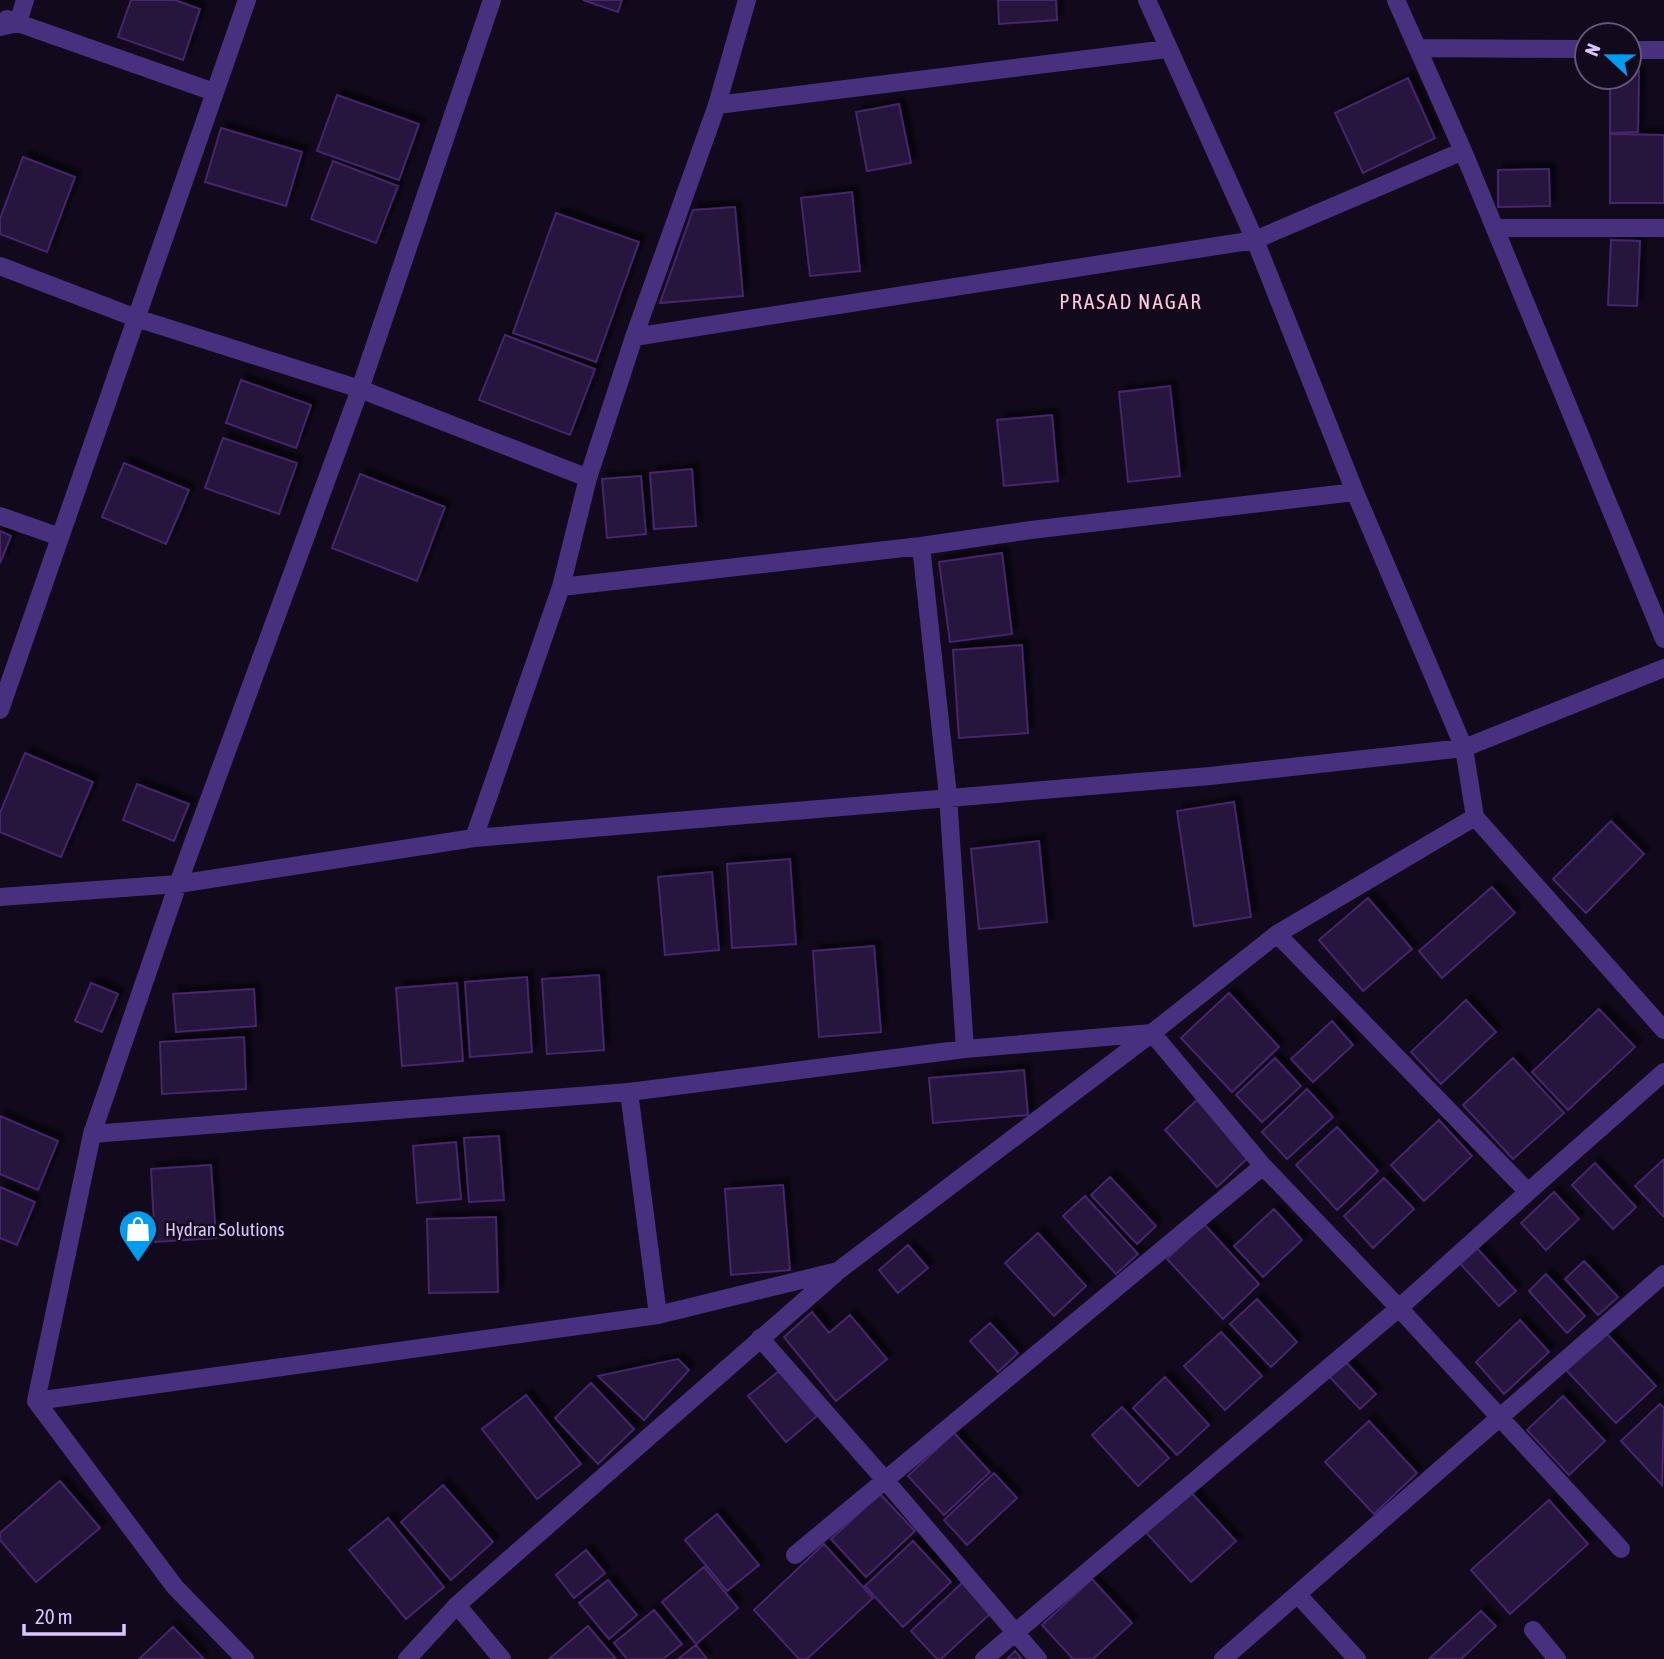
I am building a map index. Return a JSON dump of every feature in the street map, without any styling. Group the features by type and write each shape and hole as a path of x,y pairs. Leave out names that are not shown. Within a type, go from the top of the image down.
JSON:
{"street":[{"path":"9,25 25,0"},
{"path":"0,710 247,0"},
{"path":"245,1659 175,1587 36,1401 92,1134 178,884 360,389 492,0"},
{"path":"474,838 561,587 588,478 634,337 717,104 747,0"},
{"path":"1147,0 1255,240 1355,492 1464,748 1475,817 1664,1030"},
{"path":"1396,0 1463,150 1664,639"},
{"path":"0,16 9,25 214,92"},
{"path":"1417,48 1573,49"},
{"path":"717,104 1167,49"},
{"path":"1643,50 1664,50"},
{"path":"634,337 1255,240 1463,150"},
{"path":"1495,228 1664,228"},
{"path":"0,267 136,318 360,389 588,478"},
{"path":"561,587 1355,492"},
{"path":"0,516 60,537"},
{"path":"920,546 948,796 965,1049"},
{"path":"0,897 178,884 474,838 1210,776 1464,748 1664,668"},
{"path":"407,1659 457,1605 838,1271 1278,934 1475,817"},
{"path":"1278,934 1528,1192"},
{"path":"92,1134 629,1091 965,1049 1152,1033"},
{"path":"1152,1033 1263,1166 1399,1308 1621,1549"},
{"path":"984,1659 1399,1308 1664,1072"},
{"path":"629,1091 658,1315"},
{"path":"795,1555 1263,1166"},
{"path":"36,1401 658,1315 838,1271"},
{"path":"1223,1659 1664,1274"},
{"path":"760,1338 1038,1659"},
{"path":"1297,1595 1357,1659"},
{"path":"457,1605 502,1659"},
{"path":"1533,1630 1557,1659"}],"building":[{"path":"131,0 175,0 200,9 183,60 118,37"},
{"path":"583,0 622,0 618,12"},
{"path":"998,0 1056,0 1057,20 999,24"},
{"path":"1408,78 1435,138 1363,173 1335,113"},
{"path":"1610,91 1639,91 1638,132 1610,133"},
{"path":"337,95 419,124 399,180 317,151"},
{"path":"899,104 911,163 867,171 856,112"},
{"path":"221,128 302,152 286,206 205,182"},
{"path":"1610,134 1664,135 1664,203 1610,203"},
{"path":"23,157 75,177 47,252 0,234 0,219"},
{"path":"333,161 398,186 376,243 311,219"},
{"path":"1549,169 1550,206 1498,207 1498,170"},
{"path":"852,192 860,271 810,276 801,198"},
{"path":"735,207 743,296 660,303 693,210"},
{"path":"556,213 639,242 596,362 513,333"},
{"path":"1611,240 1640,241 1637,306 1608,305"},
{"path":"505,335 595,369 570,435 479,400"},
{"path":"241,380 311,405 296,448 226,423"},
{"path":"1170,386 1180,476 1128,482 1119,392"},
{"path":"1052,415 1058,481 1004,486 997,420"},
{"path":"223,438 297,463 279,514 205,488"},
{"path":"124,463 189,490 166,544 102,517"},
{"path":"692,469 696,526 654,529 650,473"},
{"path":"360,474 445,507 417,581 332,548"},
{"path":"641,476 646,534 607,538 602,479"},
{"path":"0,531 11,536 0,563"},
{"path":"1002,553 1012,634 950,642 939,562"},
{"path":"1022,645 1028,733 959,738 953,650"},
{"path":"25,753 93,782 61,857 0,832 0,813"},
{"path":"137,784 189,804 174,841 123,820"},
{"path":"1234,802 1251,917 1194,926 1177,811"},
{"path":"1611,821 1644,854 1586,913 1553,879"},
{"path":"1039,841 1047,922 979,929 971,849"},
{"path":"790,859 796,944 732,948 727,864"},
{"path":"712,872 719,950 665,955 658,877"},
{"path":"1492,887 1515,913 1442,978 1419,951"},
{"path":"1368,898 1412,949 1363,991 1319,940"},
{"path":"874,946 881,1032 819,1037 813,951"},
{"path":"599,975 604,1050 547,1054 542,979"},
{"path":"527,977 532,1052 470,1057 465,982"},
{"path":"91,983 118,994 102,1032 75,1021"},
{"path":"457,983 463,1061 402,1066 396,988"},
{"path":"254,989 256,1026 176,1032 173,994"},
{"path":"1229,993 1279,1047 1232,1092 1181,1038"},
{"path":"1466,1000 1496,1032 1441,1084 1411,1052"},
{"path":"1599,1009 1635,1047 1568,1110 1532,1072"},
{"path":"1332,1021 1353,1045 1313,1082 1291,1059"},
{"path":"244,1037 246,1089 162,1094 160,1042"},
{"path":"1275,1058 1301,1086 1262,1122 1236,1095"},
{"path":"1513,1058 1564,1113 1513,1159 1463,1105"},
{"path":"1024,1070 1028,1115 933,1123 929,1078"},
{"path":"1307,1089 1333,1117 1287,1159 1262,1132"},
{"path":"1197,1100 1249,1157 1217,1187 1165,1130"},
{"path":"0,1116 58,1141 38,1190 0,1174"},
{"path":"1439,1120 1472,1156 1424,1201 1391,1165"},
{"path":"1337,1127 1378,1171 1337,1210 1296,1165"},
{"path":"499,1136 504,1200 469,1202 464,1138"},
{"path":"456,1142 461,1199 417,1203 413,1146"},
{"path":"1664,1159 1664,1217 1635,1186"},
{"path":"1595,1163 1636,1207 1613,1229 1572,1185"},
{"path":"211,1165 216,1238 155,1242 151,1169"},
{"path":"1110,1177 1156,1226 1137,1244 1091,1195"},
{"path":"1384,1178 1414,1209 1373,1248 1344,1216"},
{"path":"783,1185 790,1270 731,1275 725,1189"},
{"path":"0,1187 35,1202 17,1245 0,1238"},
{"path":"1554,1192 1579,1219 1546,1250 1521,1223"},
{"path":"1085,1196 1138,1254 1116,1274 1063,1216"},
{"path":"1274,1209 1302,1240 1263,1277 1234,1246"},
{"path":"496,1217 498,1292 429,1293 427,1219"},
{"path":"1204,1224 1259,1284 1223,1319 1167,1259"},
{"path":"1038,1233 1086,1286 1054,1316 1005,1263"},
{"path":"908,1245 928,1268 898,1293 879,1270"},
{"path":"1474,1245 1516,1291 1499,1306 1457,1260"},
{"path":"1584,1261 1618,1297 1598,1315 1565,1279"},
{"path":"1546,1274 1585,1316 1567,1333 1529,1291"},
{"path":"1257,1299 1297,1342 1271,1367 1230,1324"},
{"path":"812,1312 829,1333 850,1315 887,1359 836,1401 784,1337"},
{"path":"1520,1320 1549,1352 1504,1394 1476,1362"},
{"path":"990,1323 1018,1353 998,1372 970,1341"},
{"path":"1221,1332 1262,1376 1225,1410 1184,1366"},
{"path":"1606,1333 1656,1386 1616,1423 1566,1370"},
{"path":"1342,1358 1376,1394 1360,1409 1326,1373"},
{"path":"678,1359 689,1370 644,1420 598,1376"},
{"path":"779,1371 817,1416 786,1442 748,1396"},
{"path":"1165,1377 1209,1425 1177,1455 1133,1408"},
{"path":"591,1383 634,1429 598,1464 555,1418"},
{"path":"526,1395 581,1464 537,1499 482,1429"},
{"path":"1563,1396 1605,1441 1569,1475 1527,1430"},
{"path":"1660,1404 1664,1408 1662,1485 1621,1441"},
{"path":"1122,1407 1169,1458 1138,1486 1092,1435"},
{"path":"1369,1421 1417,1473 1374,1514 1325,1462"},
{"path":"954,1433 990,1472 944,1515 908,1476"},
{"path":"994,1473 1017,1498 967,1545 944,1520"},
{"path":"60,1481 100,1528 36,1582 0,1540 0,1533"},
{"path":"443,1485 493,1542 451,1580 401,1522"},
{"path":"1187,1488 1236,1541 1191,1582 1143,1529"},
{"path":"880,1494 915,1531 866,1577 831,1539"},
{"path":"1549,1500 1588,1544 1510,1614 1471,1570"},
{"path":"717,1514 759,1565 727,1591 685,1540"},
{"path":"388,1518 444,1587 406,1619 349,1550"},
{"path":"913,1541 951,1582 903,1627 865,1586"},
{"path":"824,1544 873,1598 807,1659 799,1659 754,1610"},
{"path":"586,1550 605,1573 574,1598 556,1575"},
{"path":"704,1567 738,1608 696,1644 662,1602"},
{"path":"1092,1579 1132,1623 1093,1659 1073,1659 1042,1625"},
{"path":"608,1580 637,1615 609,1639 579,1603"},
{"path":"963,1582 991,1613 941,1659 937,1659 911,1631"},
{"path":"654,1610 682,1644 663,1659 627,1659 614,1643"},
{"path":"1481,1611 1496,1626 1461,1659 1429,1659"},
{"path":"588,1626 616,1659 549,1659"},
{"path":"173,1627 204,1659 139,1659"},
{"path":"696,1645 707,1659 678,1659"},
{"path":"1015,1651 1022,1659 1007,1659"}],"place":[{"name":"Hydran Solutions","path":"138,1263"}],"district":[{"name":"PRASAD NAGAR","path":"1131,302"}]}
